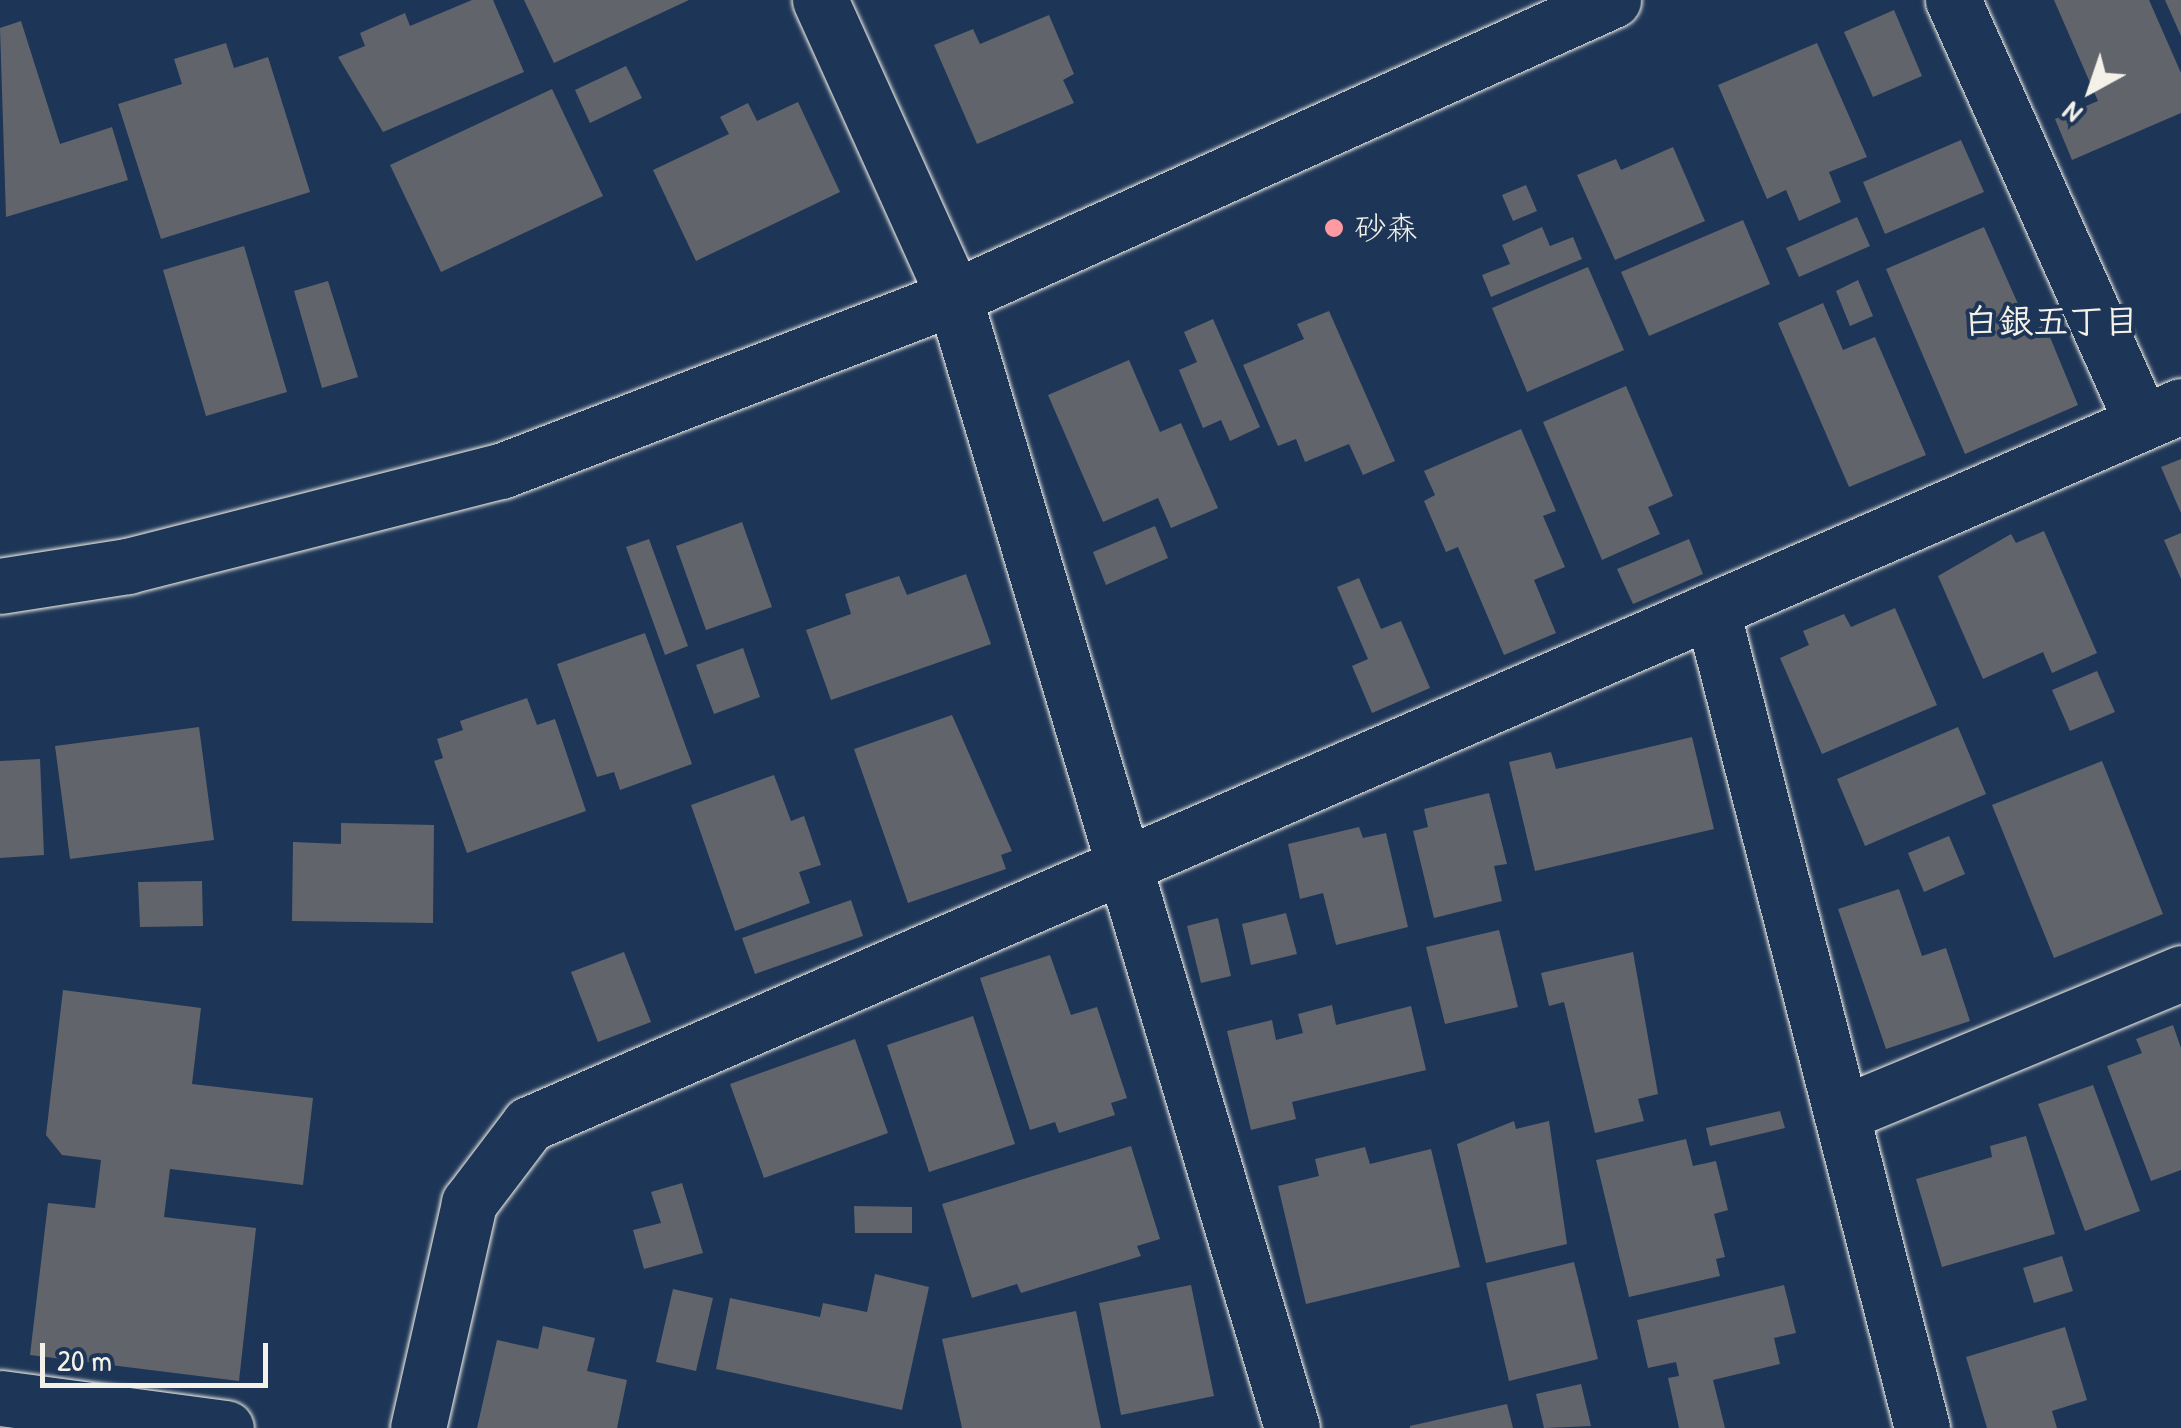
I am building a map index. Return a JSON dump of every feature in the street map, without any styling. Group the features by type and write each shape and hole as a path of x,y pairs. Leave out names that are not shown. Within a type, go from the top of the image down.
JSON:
{"street":[{"path":"820,0 954,296 1130,863 1292,1428"},
{"path":"0,586 126,566 500,471 954,296 1613,0"},
{"path":"418,1428 469,1203 529,1124 2161,415 1953,0"},
{"path":"1712,610 1846,1112 1922,1428"},
{"path":"1846,1112 2181,972"},
{"path":"0,1398 226,1428"}],"building":[{"path":"472,0 493,0 524,72 383,132 338,57 365,46 360,33 405,13 410,26"},
{"path":"524,0 689,0 554,63"},
{"path":"2054,0 2149,0 2181,73 2181,113 2072,160 2055,119 2098,101"},
{"path":"2165,0 2181,0 2181,36"},
{"path":"1894,10 1922,76 1873,97 1844,32"},
{"path":"1049,15 1074,74 1063,80 1074,103 977,144 934,45 973,29 980,44"},
{"path":"21,21 60,144 112,127 128,180 6,217 0,28"},
{"path":"226,43 234,68 268,57 310,192 161,239 118,104 182,84 174,59"},
{"path":"1817,43 1867,157 1829,172 1841,202 1799,221 1786,190 1767,199 1718,85"},
{"path":"626,66 642,98 590,123 575,90"},
{"path":"552,89 603,196 441,272 390,165"},
{"path":"798,102 840,192 696,261 653,170 729,134 720,117 748,103 757,121"},
{"path":"1961,140 1984,192 1885,234 1863,182"},
{"path":"1673,147 1705,221 1615,260 1577,175 1616,159 1621,170"},
{"path":"1526,185 1537,211 1513,221 1502,195"},
{"path":"1857,217 1870,246 1799,277 1786,248"},
{"path":"1743,220 1770,284 1649,336 1621,272"},
{"path":"1542,227 1550,246 1573,237 1582,259 1491,297 1482,275 1510,264 1502,245"},
{"path":"1984,227 2030,331 2045,325 2078,405 1965,454 1886,269"},
{"path":"244,246 287,392 206,416 163,270"},
{"path":"1588,267 1624,350 1527,392 1492,308"},
{"path":"1858,280 1873,316 1850,326 1836,291"},
{"path":"328,281 358,377 322,388 294,291"},
{"path":"1823,303 1843,350 1875,337 1926,455 1849,487 1778,323"},
{"path":"1329,311 1395,461 1363,475 1349,444 1305,462 1296,439 1278,446 1243,365 1304,339 1297,324"},
{"path":"1213,319 1260,427 1230,441 1221,420 1203,428 1179,370 1197,362 1184,332"},
{"path":"1129,360 1160,432 1181,423 1218,508 1171,528 1158,498 1103,522 1048,395"},
{"path":"1626,386 1673,496 1648,507 1660,534 1602,560 1543,422"},
{"path":"1521,429 1556,511 1543,516 1565,567 1534,580 1556,633 1504,655 1458,547 1446,552 1424,501 1435,495 1424,471"},
{"path":"2181,459 2181,513 2161,467"},
{"path":"742,522 772,607 706,630 676,546"},
{"path":"1155,526 1168,558 1106,585 1093,552"},
{"path":"2044,531 2097,653 2052,673 2043,652 1983,679 1938,576 2011,534 2016,543"},
{"path":"2181,533 2181,579 2164,540"},
{"path":"649,539 688,646 665,655 626,547"},
{"path":"1689,539 1703,574 1633,604 1617,569"},
{"path":"966,574 991,644 831,700 806,630 851,614 845,594 899,576 907,595"},
{"path":"1359,578 1381,629 1401,621 1430,688 1372,713 1352,666 1368,659 1337,587"},
{"path":"1895,608 1937,705 1822,754 1780,658 1809,645 1803,631 1844,614 1851,627"},
{"path":"645,633 692,764 620,790 614,772 597,777 557,664"},
{"path":"743,648 760,697 714,714 696,665"},
{"path":"2097,671 2115,712 2070,731 2052,690"},
{"path":"527,698 537,725 555,719 586,811 467,853 434,761 443,758 437,739 463,730 460,721"},
{"path":"952,715 1012,851 1001,855 1006,869 908,903 854,749"},
{"path":"199,727 214,840 70,859 55,746"},
{"path":"1958,727 1986,794 1865,846 1837,779"},
{"path":"1692,737 1714,829 1535,871 1509,762 1551,752 1556,769"},
{"path":"40,759 44,855 0,858 0,761"},
{"path":"2102,761 2163,914 2054,958 1992,805"},
{"path":"774,775 791,821 804,816 821,865 799,872 810,903 735,931 691,805"},
{"path":"1489,793 1507,864 1494,866 1502,901 1434,918 1413,831 1428,827 1424,809"},
{"path":"341,823 434,825 433,923 292,921 293,842 341,844"},
{"path":"1359,827 1363,838 1386,833 1408,927 1336,945 1323,893 1300,899 1288,844"},
{"path":"1949,836 1965,874 1924,892 1908,853"},
{"path":"202,881 203,926 140,927 138,882"},
{"path":"1899,889 1922,956 1946,948 1970,1021 1886,1049 1838,909"},
{"path":"851,900 863,936 755,974 742,938"},
{"path":"1286,913 1297,954 1251,965 1242,924"},
{"path":"1218,918 1231,976 1201,983 1187,926"},
{"path":"1499,930 1518,1007 1445,1024 1426,947"},
{"path":"624,952 651,1022 598,1042 571,972"},
{"path":"1633,952 1658,1094 1638,1099 1644,1121 1595,1133 1564,1002 1549,1006 1541,973"},
{"path":"1050,955 1071,1015 1097,1007 1127,1098 1111,1103 1115,1115 1059,1133 1055,1122 1030,1130 980,978"},
{"path":"63,990 201,1008 192,1084 313,1098 303,1185 170,1169 164,1217 256,1228 239,1381 30,1355 48,1203 95,1208 101,1160 62,1155 46,1135"},
{"path":"1332,1005 1336,1025 1411,1006 1426,1070 1292,1102 1296,1119 1251,1130 1227,1031 1272,1020 1276,1040 1303,1033 1298,1014"},
{"path":"973,1016 1015,1144 929,1172 887,1045"},
{"path":"2173,1025 2181,1048 2181,1170 2151,1181 2107,1066 2142,1053 2136,1039"},
{"path":"855,1039 888,1133 764,1178 730,1084"},
{"path":"2093,1085 2140,1211 2085,1231 2038,1104"},
{"path":"1780,1111 1785,1128 1710,1146 1706,1128"},
{"path":"1514,1121 1516,1129 1549,1121 1567,1244 1486,1263 1457,1144"},
{"path":"2026,1136 2055,1234 1942,1267 1916,1179 1992,1157 1990,1146"},
{"path":"1686,1139 1693,1166 1716,1161 1728,1210 1714,1214 1725,1257 1716,1259 1720,1276 1629,1297 1596,1160"},
{"path":"1131,1146 1160,1239 1137,1246 1141,1256 1021,1293 1017,1284 972,1298 942,1204"},
{"path":"1365,1147 1370,1164 1431,1149 1460,1267 1306,1304 1278,1186 1319,1176 1315,1159"},
{"path":"682,1183 703,1253 644,1269 633,1230 661,1223 651,1192"},
{"path":"854,1206 912,1207 912,1233 855,1233"},
{"path":"2062,1256 2073,1291 2034,1303 2023,1268"},
{"path":"1574,1262 1598,1359 1509,1381 1486,1283"},
{"path":"875,1274 929,1287 902,1410 716,1369 730,1298 820,1317 823,1303 867,1312"},
{"path":"1191,1285 1214,1396 1121,1415 1099,1303"},
{"path":"1784,1285 1796,1333 1774,1338 1780,1364 1713,1380 1725,1428 1679,1428 1668,1378 1679,1376 1676,1362 1648,1368 1637,1320"},
{"path":"673,1289 713,1298 696,1371 656,1362"},
{"path":"1076,1311 1101,1428 962,1428 942,1339"},
{"path":"543,1326 595,1338 587,1371 627,1380 617,1428 477,1428 497,1340 538,1349"},
{"path":"2065,1327 2087,1400 2052,1411 2057,1428 1987,1428 1966,1357"},
{"path":"1581,1384 1591,1426 1544,1428 1536,1394"},
{"path":"1507,1404 1513,1428 1410,1428 1410,1426"}],"place":[{"name":"砂森","path":"1334,228"}],"district":[{"name":"白銀五丁目","path":"2051,321"}]}
